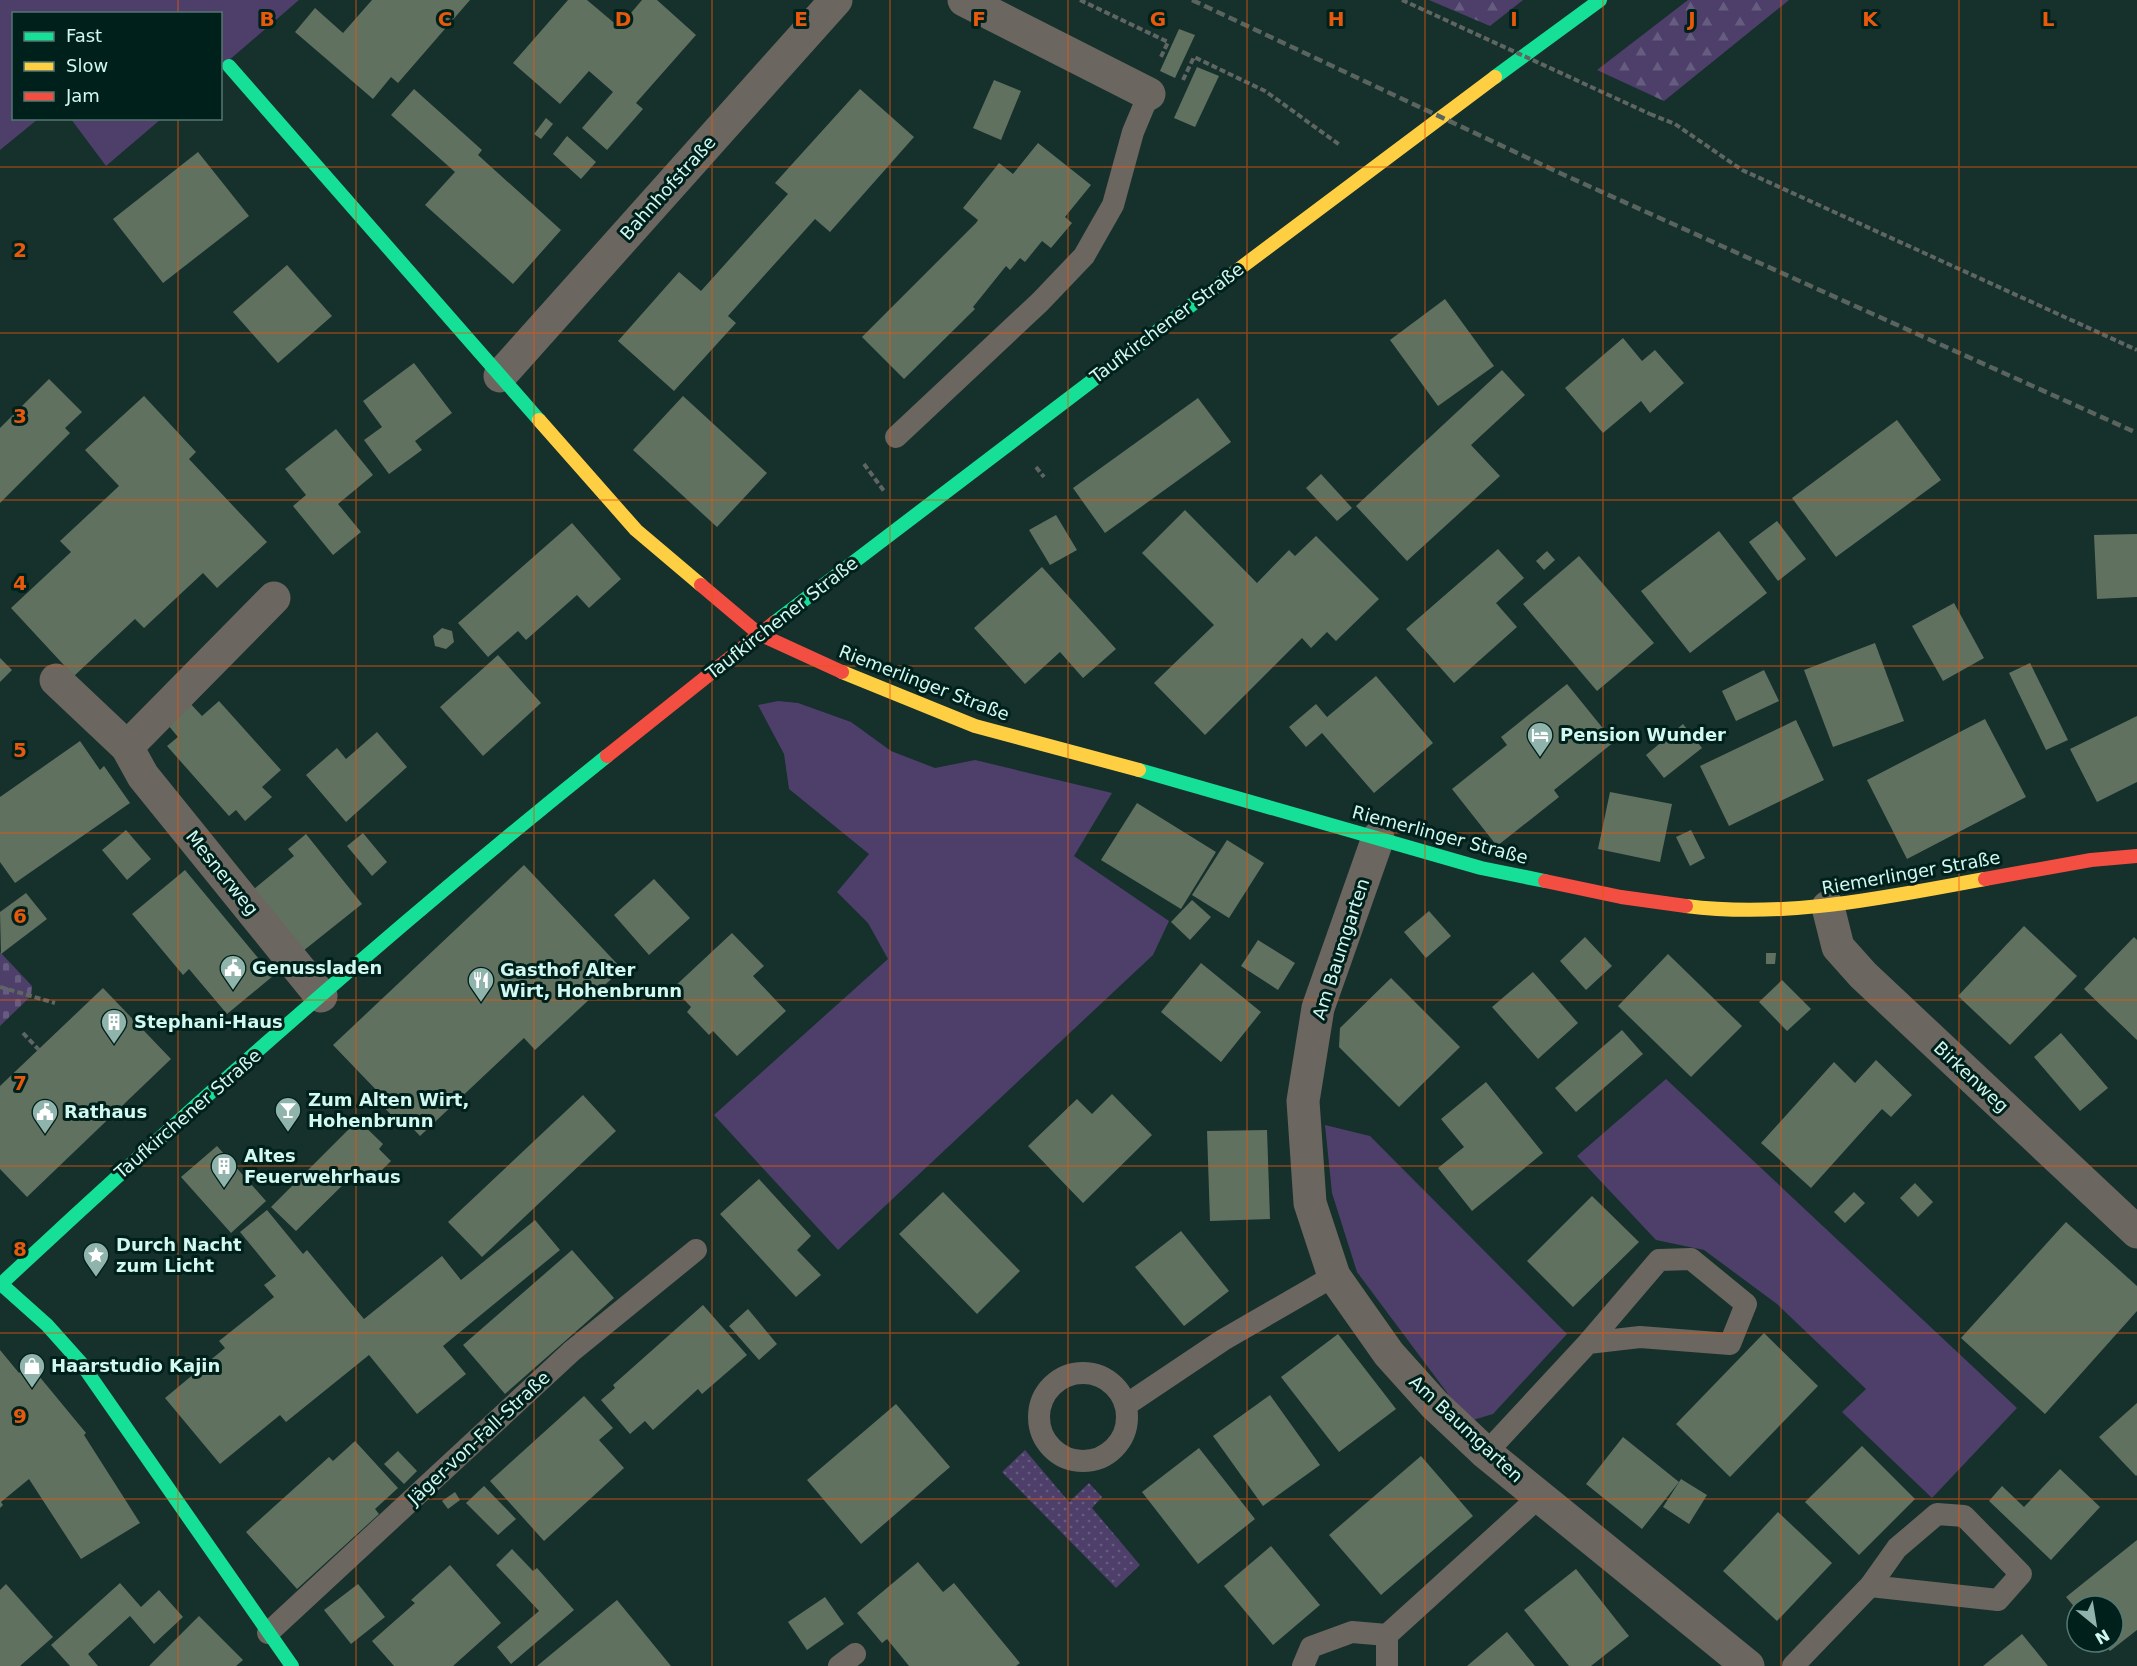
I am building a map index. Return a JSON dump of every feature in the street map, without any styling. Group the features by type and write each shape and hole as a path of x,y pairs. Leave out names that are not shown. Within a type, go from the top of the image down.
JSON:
{"street":[{"name":"Bahnhofstraße","path":"500,376 836,0"},
{"path":"964,0 1149,94"},
{"name":"Taufkirchener Straße","path":"0,1284 408,918 759,634 1371,168 1600,0"},
{"path":"229,66 636,530 759,634"},
{"path":"127,747 274,598"},
{"name":"Riemerlinger Straße","path":"759,634 863,682 975,726 1481,867 1621,897 1719,910 1828,907 2091,860 2137,856"},
{"name":"Mesnerweg","path":"56,680 127,747 143,776 321,996"},
{"name":"Am Baumgarten","path":"1378,838 1318,1008 1303,1101 1310,1203 1334,1276 1389,1354 1434,1404 1486,1453 1749,1666"},
{"name":"Birkenweg","path":"1828,907 1838,947 1863,975 2137,1232"},
{"path":"0,1284 46,1325 81,1363 292,1666"}],"lane":[{"path":"896,437 1040,302 1084,256 1113,205 1133,132 1149,94"},
{"name":"Jäger-von-Fall-Straße","path":"268,1633 572,1351 696,1250"},
{"path":"1486,1453 1588,1343 1659,1260 1691,1259 1746,1304 1730,1344 1640,1337 1588,1343"},
{"path":"1126,1405 1223,1340 1334,1276"},
{"path":"1303,1666 1311,1647 1352,1632 1387,1635 1540,1496"},
{"path":"1793,1666 1870,1586 1897,1548 1937,1514 1964,1516 2021,1574 1998,1600 1870,1586"},
{"path":"1387,1635 1387,1666"}],"path":[{"path":"1080,0 1168,42 1158,62"},
{"path":"1402,0 1675,124 1742,170 2137,350"},
{"path":"1149,94 1180,87 1194,57 1264,92 1331,138"},
{"path":"864,464 884,491"},
{"path":"1036,467 1044,477"},
{"path":"0,987 55,1004"},
{"path":"23,1033 39,1050"}],"green space":[{"path":"0,0 299,0 222,66 222,12 12,12 12,120 37,120 0,150"},
{"path":"1429,0 1523,0 1490,26"},
{"path":"1688,0 1789,0 1664,101 1597,70"},
{"path":"72,120 160,120 106,166"},
{"path":"778,701 798,703 851,722 891,751 935,768 975,760 1112,793 1074,856 1169,921 1153,955 838,1250 714,1115 888,959 868,923 837,892 869,854 789,789 784,754 758,705"},
{"path":"0,952 32,986 31,996 0,1026"},
{"path":"1666,1079 2017,1408 1932,1498 1842,1412 1866,1389 1777,1304 1704,1250 1656,1240 1577,1156"},
{"path":"1325,1125 1370,1136 1567,1334 1493,1414 1473,1420 1454,1402 1357,1272 1332,1193"},
{"path":"1025,1450 1069,1502 1089,1483 1102,1497 1092,1508 1140,1565 1116,1588 1002,1472"}],"building":[{"path":"372,0 470,0 398,83 391,77 373,99 295,32 315,8 343,33"},
{"path":"568,0 587,0 619,27 642,0 657,0 696,35 636,103 643,109 607,150 582,128 613,92 589,71 560,104 513,63"},
{"path":"1179,29 1195,35 1175,78 1160,71"},
{"path":"1197,67 1219,76 1195,127 1174,118"},
{"path":"994,80 1021,91 1001,140 973,128"},
{"path":"414,89 482,150 478,155 561,230 513,284 425,205 455,172 391,115"},
{"path":"860,89 914,137 830,232 815,219 728,316 736,323 674,391 618,341 679,272 701,291 788,194 775,183"},
{"path":"546,118 553,124 541,139 534,134"},
{"path":"567,136 596,162 581,179 553,154"},
{"path":"1038,143 1091,185 1065,217 1072,223 1051,248 1042,241 1025,262 1020,258 1010,270 1006,266 973,307 975,309 904,379 862,337 976,223 978,220 963,208 999,163 1013,174"},
{"path":"198,152 249,216 163,283 113,219"},
{"path":"287,265 332,316 278,363 233,312"},
{"path":"1445,299 1494,366 1438,406 1390,340"},
{"path":"1623,338 1642,361 1655,350 1684,383 1650,413 1641,401 1603,433 1565,388"},
{"path":"414,363 452,413 415,441 422,450 389,474 364,440 382,427 363,401"},
{"path":"1502,370 1525,395 1471,445 1500,476 1407,561 1356,506"},
{"path":"49,379 82,412 65,428 70,433 0,503 0,428"},
{"path":"144,396 196,452 189,459 267,542 217,588 203,573 144,628 135,619 74,676 11,608 71,552 60,541 119,486 85,450"},
{"path":"683,396 767,473 717,527 633,450"},
{"path":"1198,398 1231,442 1105,533 1073,488"},
{"path":"1897,420 1941,480 1836,557 1792,498"},
{"path":"336,429 373,475 338,504 361,532 333,555 293,506 306,495 285,469"},
{"path":"1321,474 1352,508 1337,521 1306,488"},
{"path":"1185,510 1257,583 1289,550 1295,556 1316,536 1379,599 1336,641 1327,632 1311,648 1302,638 1205,735 1154,683 1214,625 1142,553"},
{"path":"1056,515 1077,550 1050,565 1029,530"},
{"path":"1777,521 1806,559 1778,581 1749,542"},
{"path":"572,523 621,579 589,608 577,595 526,640 518,631 488,657 458,623"},
{"path":"1719,531 1767,593 1690,653 1641,591"},
{"path":"2137,534 2137,597 2097,599 2094,535"},
{"path":"1498,549 1524,578 1496,603 1517,627 1454,683 1406,629"},
{"path":"1547,551 1555,560 1544,570 1536,561"},
{"path":"1579,556 1654,643 1597,691 1523,604"},
{"path":"1042,567 1116,649 1083,678 1060,652 1025,684 974,628"},
{"path":"1954,603 1984,658 1943,681 1912,626"},
{"path":"442,628 452,631 454,642 446,649 435,646 433,636"},
{"path":"1875,643 1904,721 1833,747 1804,670"},
{"path":"498,655 541,703 483,756 440,707"},
{"path":"0,658 12,670 0,682"},
{"path":"2030,663 2068,740 2046,750 2009,673"},
{"path":"1764,670 1779,701 1736,721 1722,691"},
{"path":"1376,676 1433,743 1374,793 1322,733 1306,747 1289,727 1316,704 1327,717"},
{"path":"1567,684 1614,742 1554,790 1559,797 1497,846 1452,789 1507,745 1501,737"},
{"path":"187,700 202,716 219,701 281,770 262,787 272,797 245,821 236,810 229,816 167,746 178,737 168,725"},
{"path":"2137,716 2137,782 2097,802 2070,749"},
{"path":"1985,719 2026,797 1907,859 1867,780"},
{"path":"1796,720 1824,780 1729,826 1700,766"},
{"path":"1683,724 1702,748 1664,778 1646,755"},
{"path":"377,732 407,767 346,822 306,775 337,748 346,759"},
{"path":"80,741 100,770 104,766 130,803 15,883 0,862 0,797"},
{"path":"1610,792 1672,804 1660,862 1598,849"},
{"path":"1137,803 1216,852 1181,909 1101,860"},
{"path":"126,830 151,859 127,880 102,850"},
{"path":"1691,830 1705,858 1690,866 1676,837"},
{"path":"363,833 387,862 372,876 347,846"},
{"path":"306,834 362,904 303,951 254,889 294,856 288,849"},
{"path":"1227,840 1264,863 1229,918 1192,895"},
{"name":"Gasthof Alter Wirt, Hohenbrunn","path":"524,865 622,969 535,1050 524,1038 420,1136 404,1119 399,1123 377,1100 382,1096 333,1045"},
{"path":"185,870 273,976 227,1014 189,969 183,975 132,914"},
{"path":"654,879 690,918 649,955 614,915"},
{"path":"26,893 47,919 1,954 0,912"},
{"path":"1192,900 1211,917 1190,940 1171,922"},
{"path":"1429,911 1451,936 1426,958 1404,932"},
{"path":"2024,926 2077,976 2010,1045 1958,996"},
{"path":"732,933 764,966 753,976 786,1011 737,1056 713,1031 709,1035 687,1012 691,1007 673,988"},
{"path":"1585,937 1612,966 1586,990 1560,961"},
{"path":"2134,937 2137,940 2137,1040 2084,989"},
{"path":"1258,940 1295,963 1278,990 1241,966"},
{"path":"1766,953 1776,953 1775,964 1766,964"},
{"path":"1668,954 1742,1026 1691,1077 1618,1006"},
{"path":"1201,963 1261,1012 1221,1062 1161,1012"},
{"path":"1533,972 1578,1023 1538,1059 1492,1007"},
{"path":"1391,978 1460,1047 1399,1107 1339,1047 1340,1028"},
{"path":"1782,980 1811,1009 1787,1031 1759,1002"},
{"name":"Rathaus","path":"103,988 171,1059 27,1197 0,1169 0,1086"},
{"path":"1622,1030 1643,1054 1576,1112 1555,1088"},
{"path":"2061,1033 2108,1088 2080,1111 2034,1057"},
{"path":"1876,1060 1912,1095 1891,1117 1882,1109 1811,1188 1761,1143 1834,1062 1855,1083"},
{"path":"1486,1082 1543,1153 1472,1211 1438,1168 1464,1147 1441,1119"},
{"path":"1112,1094 1152,1135 1083,1203 1028,1146 1077,1099 1092,1114"},
{"path":"583,1095 616,1131 482,1257 448,1222"},
{"path":"358,1120 383,1144 379,1149 391,1161 367,1185 355,1173 296,1231 271,1207"},
{"path":"1267,1130 1270,1219 1210,1221 1207,1131"},
{"name":"Altes Feuerwehrhaus","path":"217,1146 266,1201 231,1233 181,1177"},
{"path":"759,1179 811,1236 797,1250 821,1275 796,1297 720,1214"},
{"path":"1915,1183 1933,1202 1918,1217 1900,1198"},
{"path":"943,1192 1020,1271 977,1314 899,1234"},
{"path":"1854,1192 1865,1203 1845,1223 1834,1212"},
{"path":"1592,1196 1639,1242 1573,1307 1527,1261"},
{"path":"267,1210 303,1254 307,1250 364,1319 442,1256 461,1280 535,1220 560,1250 443,1346 466,1374 417,1414 369,1355 286,1422 280,1415 220,1464 165,1398 225,1348 219,1341 274,1297 264,1285 276,1276 240,1232"},
{"path":"2066,1222 2137,1286 2137,1311 2045,1414 1961,1338"},
{"path":"1181,1231 1229,1291 1184,1326 1135,1267"},
{"path":"572,1250 614,1298 505,1394 463,1345"},
{"path":"703,1305 747,1355 702,1394 698,1389 653,1430 645,1421 630,1434 601,1400 615,1388 613,1385"},
{"path":"748,1309 777,1344 759,1360 729,1326"},
{"path":"1764,1333 1818,1386 1730,1477 1676,1424"},
{"path":"1338,1334 1396,1409 1339,1452 1281,1377"},
{"path":"0,1350 19,1373 29,1364 86,1433 84,1435 140,1523 81,1559 29,1479 1,1502 3,1505 0,1508"},
{"path":"1270,1395 1320,1465 1263,1506 1213,1436"},
{"path":"584,1396 613,1428 599,1440 624,1468 544,1541 490,1481"},
{"path":"2137,1403 2137,1475 2136,1476 2099,1437"},
{"path":"896,1404 950,1467 861,1544 807,1480"},
{"path":"1623,1437 1679,1482 1642,1529 1586,1484"},
{"path":"355,1441 398,1488 375,1509 379,1514 297,1589 246,1532 329,1457 333,1461"},
{"path":"1862,1446 1915,1499 1859,1555 1805,1502"},
{"path":"1199,1448 1255,1519 1198,1564 1142,1492"},
{"path":"398,1451 417,1471 404,1484 384,1464"},
{"path":"1421,1456 1473,1516 1381,1595 1329,1535"},
{"path":"2060,1469 2100,1507 2051,1560 1989,1501 2002,1486 2024,1507"},
{"path":"1681,1479 1707,1495 1689,1524 1663,1507"},
{"path":"484,1486 516,1519 498,1535 466,1503"},
{"path":"455,1492 460,1500 448,1509 442,1501"},
{"path":"1778,1512 1832,1563 1777,1621 1723,1571"},
{"path":"2137,1540 2137,1630 2125,1639 2125,1594 2070,1594"},
{"path":"1271,1546 1320,1605 1273,1645 1224,1586"},
{"path":"512,1549 533,1571 537,1568 574,1610 511,1664 497,1647 539,1611 496,1565"},
{"path":"918,1562 943,1592 954,1583 1020,1663 1016,1666 909,1666 887,1639 882,1643 857,1613"},
{"path":"450,1565 501,1623 453,1666 394,1666 372,1641 415,1603 411,1600"},
{"path":"1576,1569 1629,1636 1591,1666 1569,1666 1524,1610"},
{"path":"120,1583 141,1607 159,1590 183,1617 154,1644 130,1616 88,1654 98,1666 70,1666 51,1645"},
{"path":"6,1584 53,1637 20,1666 0,1666 0,1590"},
{"path":"358,1584 385,1617 351,1644 324,1610"},
{"path":"825,1597 844,1624 807,1650 788,1622"},
{"path":"617,1600 671,1666 537,1666"},
{"path":"199,1616 243,1660 236,1666 149,1666"},
{"path":"1507,1632 1535,1666 1467,1666"},
{"path":"2022,1634 2048,1666 1983,1666"}],"railway":[{"path":"1192,0 1562,174 2137,433"}],"traffic: fast":[{"path":"1495,77 1600,0"},
{"path":"229,66 539,420"},
{"path":"775,622 1235,272"},
{"path":"0,1285 298,1015 451,884 607,756"},
{"path":"1139,770 1481,868 1545,881"},
{"path":"0,1283 47,1325 81,1363 292,1666"}],"traffic: slow":[{"path":"1235,272 1495,77"},
{"path":"539,420 636,530 701,585"},
{"path":"842,672 975,726 1139,770"},
{"path":"1686,906 1761,910 1799,908 1874,899 1985,879"}],"traffic: jam":[{"path":"701,585 759,634 842,672"},
{"path":"607,756 775,622"},
{"path":"1985,879 2091,860 2137,856"},
{"path":"1545,881 1621,897 1686,906"}],"place":[{"name":"Pension Wunder","path":"1540,758"},
{"name":"Genussladen","path":"233,991"},
{"name":"Gasthof Alter Wirt, Hohenbrunn","path":"481,1003"},
{"name":"Stephani-Haus","path":"114,1045"},
{"name":"Zum Alten Wirt, Hohenbrunn","path":"288,1133"},
{"name":"Rathaus","path":"45,1135"},
{"name":"Altes Feuerwehrhaus","path":"224,1189"},
{"name":"Durch Nacht zum Licht","path":"96,1278"},
{"name":"Haarstudio Kajin","path":"32,1389"}]}
